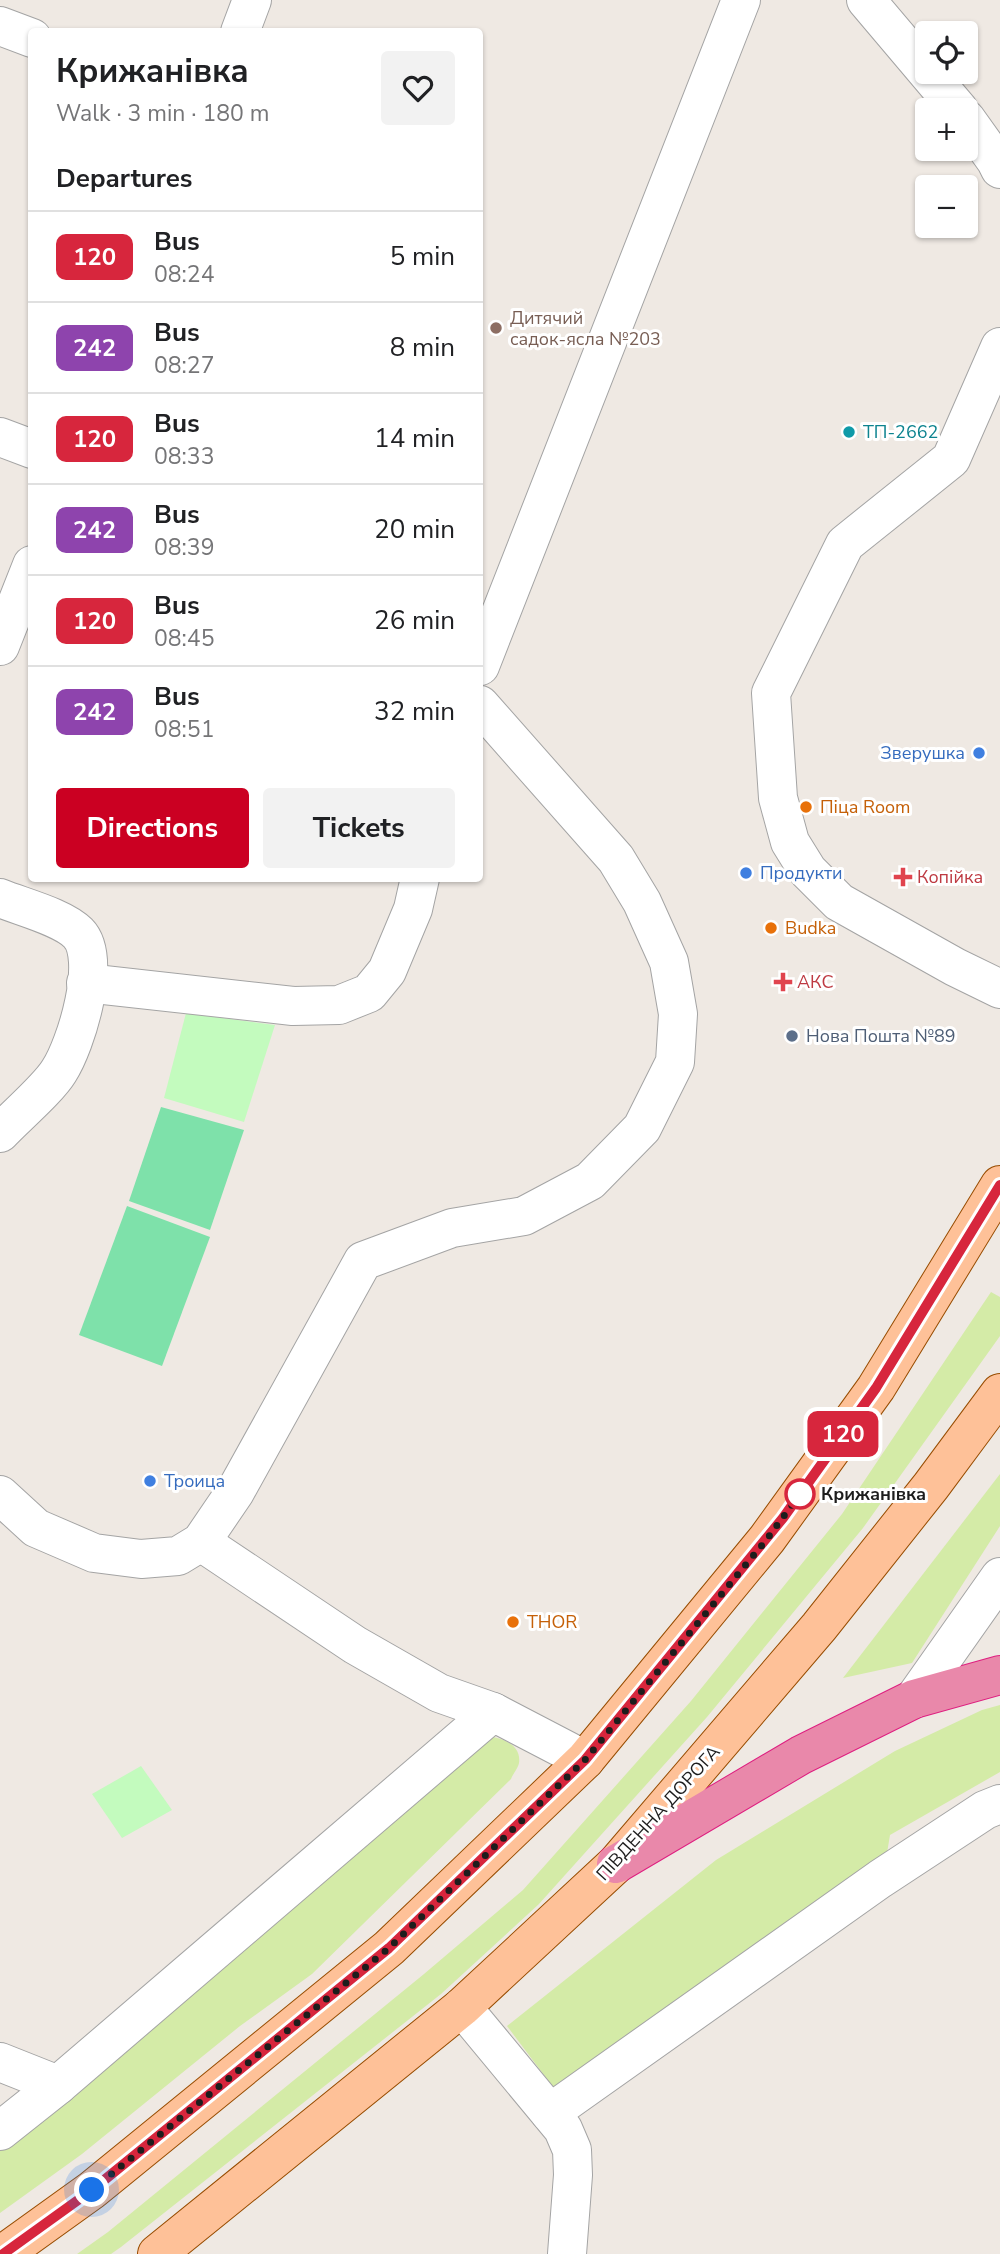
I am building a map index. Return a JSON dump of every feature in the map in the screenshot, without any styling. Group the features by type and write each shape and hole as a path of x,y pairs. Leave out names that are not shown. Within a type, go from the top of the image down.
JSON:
{"highway":[{"path":"616,1864 801,1755 914,1699 1000,1675"}],"main road":[{"path":"3,2254 92,2190 389,1948 585,1760 783,1518 876,1388 1000,1185"},
{"name":"ПІВДЕННА ДОРОГА","path":"157,2254 462,2007 616,1864 819,1627 931,1486 1000,1393"}],"street":[{"path":"242,28 252,0"},
{"path":"483,658 741,0"},
{"path":"866,0 949,98"},
{"path":"0,26 28,36"},
{"path":"978,136 1000,169"},
{"path":"1000,347 951,459 845,544 771,692 778,798 790,842 808,871 839,902 1000,989"},
{"path":"0,437 28,448"},
{"path":"0,646 28,575"},
{"path":"0,1495 36,1528 94,1553 141,1559 178,1556 201,1542 235,1492 363,1261 452,1228 524,1216 590,1181 642,1128 675,1062 678,1014 669,962 642,902 617,859 483,708"},
{"path":"86,983 293,1006 339,1004 369,993 387,971 413,909 419,882"},
{"path":"0,898 62,923 78,933 86,945 89,958 79,1028 59,1072 0,1133"},
{"path":"201,1542 355,1645 439,1693 493,1712 585,1760"},
{"path":"914,1699 1000,1577"},
{"path":"0,2131 58,2085 493,1712"},
{"path":"550,2113 880,1879 985,1810 1000,1804"},
{"path":"462,2007 563,2129 572,2150 573,2175 567,2254"},
{"path":"0,2062 58,2085"}],"green space":[{"path":"186,1013 275,1025 244,1122 164,1098"},
{"path":"161,1107 244,1130 210,1230 129,1201"},
{"path":"127,1206 210,1237 162,1366 79,1335"},
{"path":"991,1292 1000,1297 1000,1336 863,1528 707,1717 539,1904 441,1994 121,2247 111,2254 77,2254 108,2232 523,1890 691,1701 842,1514"},
{"path":"1000,1474 1000,1526 912,1663 843,1678"},
{"path":"1000,1705 1000,1772 890,1835 887,1853 553,2087 507,2026 716,1860 895,1751 982,1710"},
{"path":"482,1735 507,1742 517,1750 519,1763 511,1779 312,1974 240,2026 82,2154 0,2213 0,2145"},
{"path":"141,1766 172,1810 122,1838 92,1794"}],"bus line":[{"name":"120","path":"3,2254 92,2190 389,1948 585,1760 783,1518 876,1388 1000,1185"}],"place":[{"name":"Дитячий садок-ясла №203","path":"496,328"},
{"name":"ТП-2662","path":"849,432"},
{"name":"Зверушка","path":"979,753"},
{"name":"Піца Room","path":"806,807"},
{"name":"Продукти","path":"746,873"},
{"name":"Копійка","path":"903,877"},
{"name":"Budka","path":"771,928"},
{"name":"АКС","path":"783,982"},
{"name":"Нова Пошта №89","path":"792,1036"},
{"name":"Троица","path":"150,1481"},
{"name":"Крижанівка","path":"800,1494"},
{"name":"THOR","path":"513,1622"}],"route":[{"path":"92,2190 389,1948 585,1760 767,1539 800,1494"}]}
